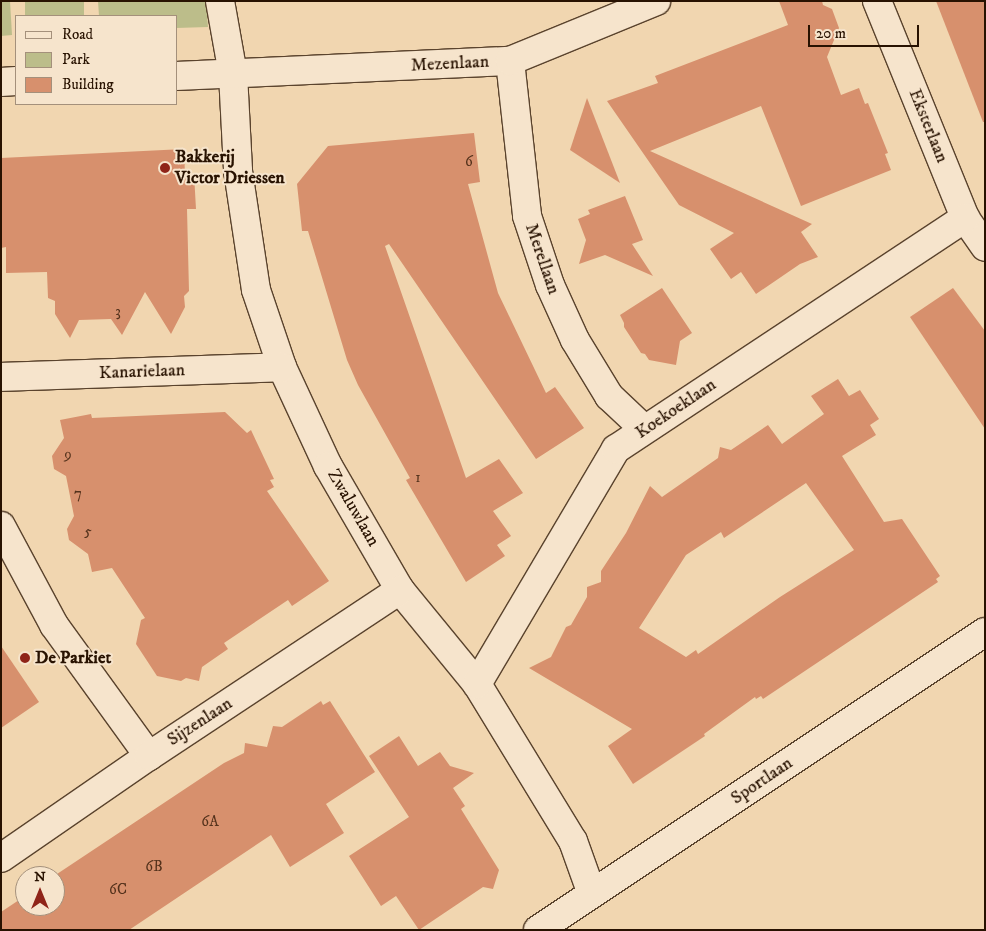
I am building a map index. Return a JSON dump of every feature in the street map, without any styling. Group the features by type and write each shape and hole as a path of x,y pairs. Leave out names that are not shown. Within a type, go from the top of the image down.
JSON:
{"street":[{"path":"220,1 233,74"},
{"name":"Mezenlaan","path":"178,76 510,61 656,1"},
{"name":"Eksterlaan","path":"877,1 966,218 985,247"},
{"name":"Merellaan","path":"510,61 527,216 550,285 575,340 609,396 644,429"},
{"name":"Zwaluwlaan","path":"233,74 238,171 256,290 282,367 328,466 400,590 476,684 573,842 592,894"},
{"path":"1,82 15,81"},
{"name":"Koekoeklaan","path":"476,684 616,449 966,218"},
{"name":"Kanarielaan","path":"1,377 282,367"},
{"path":"1,526 54,625 149,756"},
{"name":"Sijzenlaan","path":"1,858 149,756 400,590"},
{"name":"Sportlaan","path":"538,930 985,632"}],"green space":[{"path":"1,1 10,1 12,35 1,36"},
{"path":"25,1 84,1 84,15 25,15"},
{"path":"98,1 206,1 208,27 178,28 178,15 99,15"}],"building":[{"path":"779,1 822,1 823,5 832,9 839,28 827,57 841,95 859,88 865,104 868,103 888,153 885,154 891,170 801,206 761,106 650,151 812,224 801,232 818,257 800,264 756,294 741,272 731,279 710,249 734,233 679,205 607,101 658,83 655,76 788,25"},
{"path":"936,1 985,1 985,122 983,122"},
{"path":"587,98 620,183 570,150"},
{"path":"474,133 480,182 468,184 498,293 546,393 555,387 584,428 536,459 389,244 385,246 466,478 499,459 523,493 493,511 511,536 497,545 505,556 466,582 406,480 410,478 358,385 347,360 308,231 302,231 297,184 328,146"},
{"path":"184,149 185,175 194,174 196,209 187,209 189,291 184,296 185,307 171,334 145,292 122,335 111,319 79,320 70,338 55,314 55,301 48,298 47,272 6,273 6,247 1,248 1,158"},
{"path":"625,196 643,240 632,244 653,276 605,255 579,264 586,240 578,219 590,214 588,210"},
{"path":"662,288 692,333 680,341 676,365 649,360 645,354 641,353 624,327 620,315"},
{"path":"953,288 985,331 985,429 910,317"},
{"path":"838,379 849,396 860,390 879,419 870,425 876,435 842,456 884,522 902,519 940,576 936,579 938,582 763,699 761,696 756,699 755,697 704,734 705,736 633,784 608,746 632,729 529,668 551,657 566,627 571,625 587,597 587,587 601,582 601,571 626,533 650,486 662,497 718,458 720,447 731,450 768,425 782,444 824,414 811,396","holes":["806,483 854,550 780,597 698,654 696,650 686,657 639,628 686,555 721,532 724,538"]},
{"path":"225,412 247,433 251,430 274,479 270,480 274,487 267,491 329,581 292,606 288,600 224,643 228,649 202,667 199,681 186,678 181,681 157,676 136,644 141,620 145,618 112,568 92,572 88,554 69,540 67,529 74,516 66,476 54,469 52,456 64,438 60,420 91,414 92,418"},
{"path":"1,646 39,702 1,728"},
{"path":"321,701 323,705 330,701 375,772 326,804 344,833 290,867 271,835 129,930 1,930 1,912 15,903 15,916 65,916 65,869 224,763 244,753 245,743 267,747 273,726 282,727"},
{"path":"399,736 418,766 440,752 450,766 474,773 453,788 465,806 461,809 499,870 493,889 483,887 419,930 396,896 381,906 349,856 409,817 369,756"}],"place":[{"name":"Bakkerij Victor Driessen","path":"165,168"},
{"name":"De Parkiet","path":"25,658"}]}
